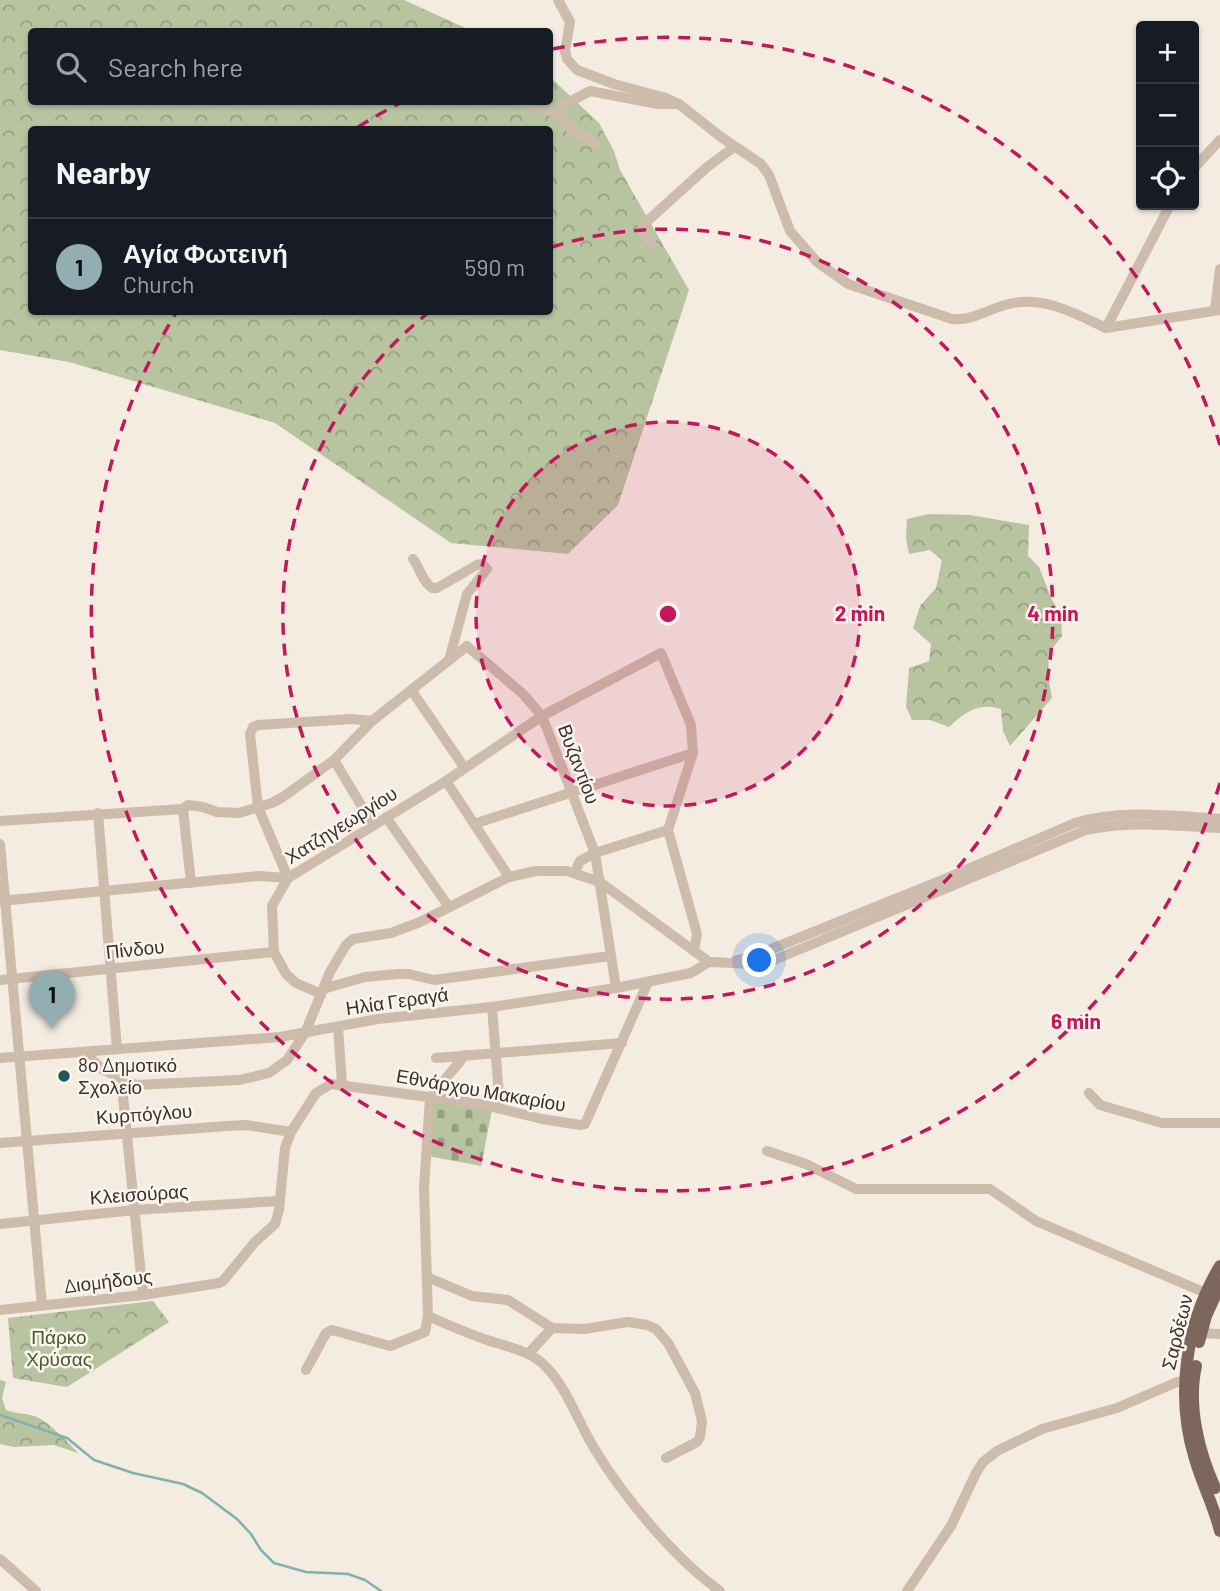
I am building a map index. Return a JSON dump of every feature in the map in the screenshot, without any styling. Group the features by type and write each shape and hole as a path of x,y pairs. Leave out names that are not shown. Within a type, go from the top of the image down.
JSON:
{"main road":[{"name":"Σαρδέων","path":"1220,1266 1206,1293 1188,1380 1185,1410 1194,1455 1220,1531"},
{"name":"Σαρδέων","path":"1197,1333 1220,1285"},
{"name":"Σαρδέων","path":"1188,1380 1198,1439 1220,1502"}],"street":[{"path":"558,0 570,22 565,51 572,65 585,74 614,85 666,98 679,104 767,169 790,231 817,262 848,284 952,319 964,320 1008,304 1032,301 1054,305 1106,328 1217,310 1220,270"},
{"path":"556,113 566,104 590,91 658,104 679,104"},
{"path":"534,105 556,113 571,129 595,144"},
{"path":"1199,163 1220,140"},
{"path":"652,245 644,235 643,225 706,168 734,147"},
{"path":"1106,328 1167,210"},
{"path":"0,821 183,809 188,806 232,813 284,797 334,760 372,721 449,661 467,594 487,569 482,564 477,565 432,589 425,582 413,559"},
{"name":"Βυζαντίου","path":"449,661 467,646 523,694 542,716 595,853 616,988"},
{"name":"Χατζηγεωργίου","path":"3,901 259,876 288,878 446,781 542,716 661,653 691,725 693,753"},
{"path":"412,691 464,767"},
{"path":"372,721 352,719 264,724 253,727 250,734 258,807 288,878 272,906 274,952 286,974 296,983 322,991 365,977 409,974 434,980 610,956"},
{"path":"474,824 693,753"},
{"path":"693,753 668,830 697,934 694,950"},
{"path":"334,760 373,825"},
{"path":"446,781 509,877"},
{"path":"183,809 191,883"},
{"path":"98,813 117,1049"},
{"path":"735,961 764,952 940,881 1075,823 1096,817 1142,814 1220,819"},
{"path":"386,817 449,908"},
{"path":"85,1052 103,1070 136,1086 255,1077 269,1073 287,1060 306,1033 339,955 353,939 391,933 449,908 509,877 547,870 575,873 600,882 709,962 735,961 754,964 775,960 1086,830 1108,825 1133,824 1220,828"},
{"path":"575,873 580,861 595,853 668,830"},
{"path":"0,845 3,901 13,979 43,1306"},
{"name":"Πίνδου","path":"0,981 274,952"},
{"name":"Ηλία Γεραγά","path":"0,1058 280,1037 378,1019 492,1007 616,988 691,973 709,962"},
{"name":"Εθνάρχου Μακαρίου","path":"342,1084 585,1124 648,982"},
{"path":"492,1007 500,1109"},
{"path":"280,1201 283,1161 291,1132 316,1093 331,1084 342,1084 338,1027"},
{"path":"436,1058 622,1043"},
{"path":"306,1370 326,1333 332,1330 390,1346 425,1332 428,1316 424,1188 430,1098 465,1055"},
{"path":"125,1081 122,1086 143,1295"},
{"path":"1088,1093 1100,1105 1162,1123 1220,1123"},
{"name":"Κυρπόγλου","path":"0,1143 246,1125 291,1132"},
{"path":"767,1152 806,1164 856,1189 990,1189 1036,1220 1206,1293"},
{"name":"Κλεισούρας","path":"0,1224 135,1210 280,1201"},
{"name":"Διομήδους","path":"0,1310 143,1295 219,1283 255,1242 275,1224 280,1201"},
{"path":"427,1277 472,1296 508,1300 552,1328 584,1329 638,1322 663,1336 695,1393 702,1421 697,1442 666,1458"},
{"path":"428,1316 529,1353 542,1363 562,1388 594,1449 641,1512 694,1571 720,1591"},
{"path":"529,1353 552,1328"},
{"path":"1197,1333 1220,1334"},
{"path":"907,1591 951,1526 971,1481 983,1462 997,1451 1042,1429 1117,1408 1188,1380"},
{"path":"0,1559 36,1591"}],"green space":[{"path":"0,0 404,0 465,28 28,28 28,105 553,105 553,80 599,123 614,151 620,170 689,290 618,505 568,554 451,543 275,423 69,362 0,350"},
{"path":"929,514 970,515 1029,525 1028,556 1039,567 1061,615 1062,636 1049,653 1048,676 1052,698 1010,746 1003,731 1001,709 986,707 973,710 949,727 930,720 912,720 906,707 909,668 929,661 931,644 913,628 920,606 936,588 942,560 930,550 909,554 906,539 907,519"},
{"path":"433,1102 492,1110 481,1166 428,1156"},
{"name":"Πάρκο Χρύσας","path":"153,1301 169,1322 67,1387 13,1378 8,1318"},
{"path":"0,1380 6,1382 2,1398 6,1410 39,1418 78,1453 54,1445 14,1447 0,1444"}],"waterway":[{"path":"0,1415 67,1438 94,1460 133,1473 183,1484 202,1493 237,1519 274,1563 306,1572 348,1574 365,1580 381,1591"}],"place":[{"name":"Αγία Φωτεινή","path":"52,1029"},
{"name":"8ο Δημοτικό Σχολείο","path":"64,1076"}]}
